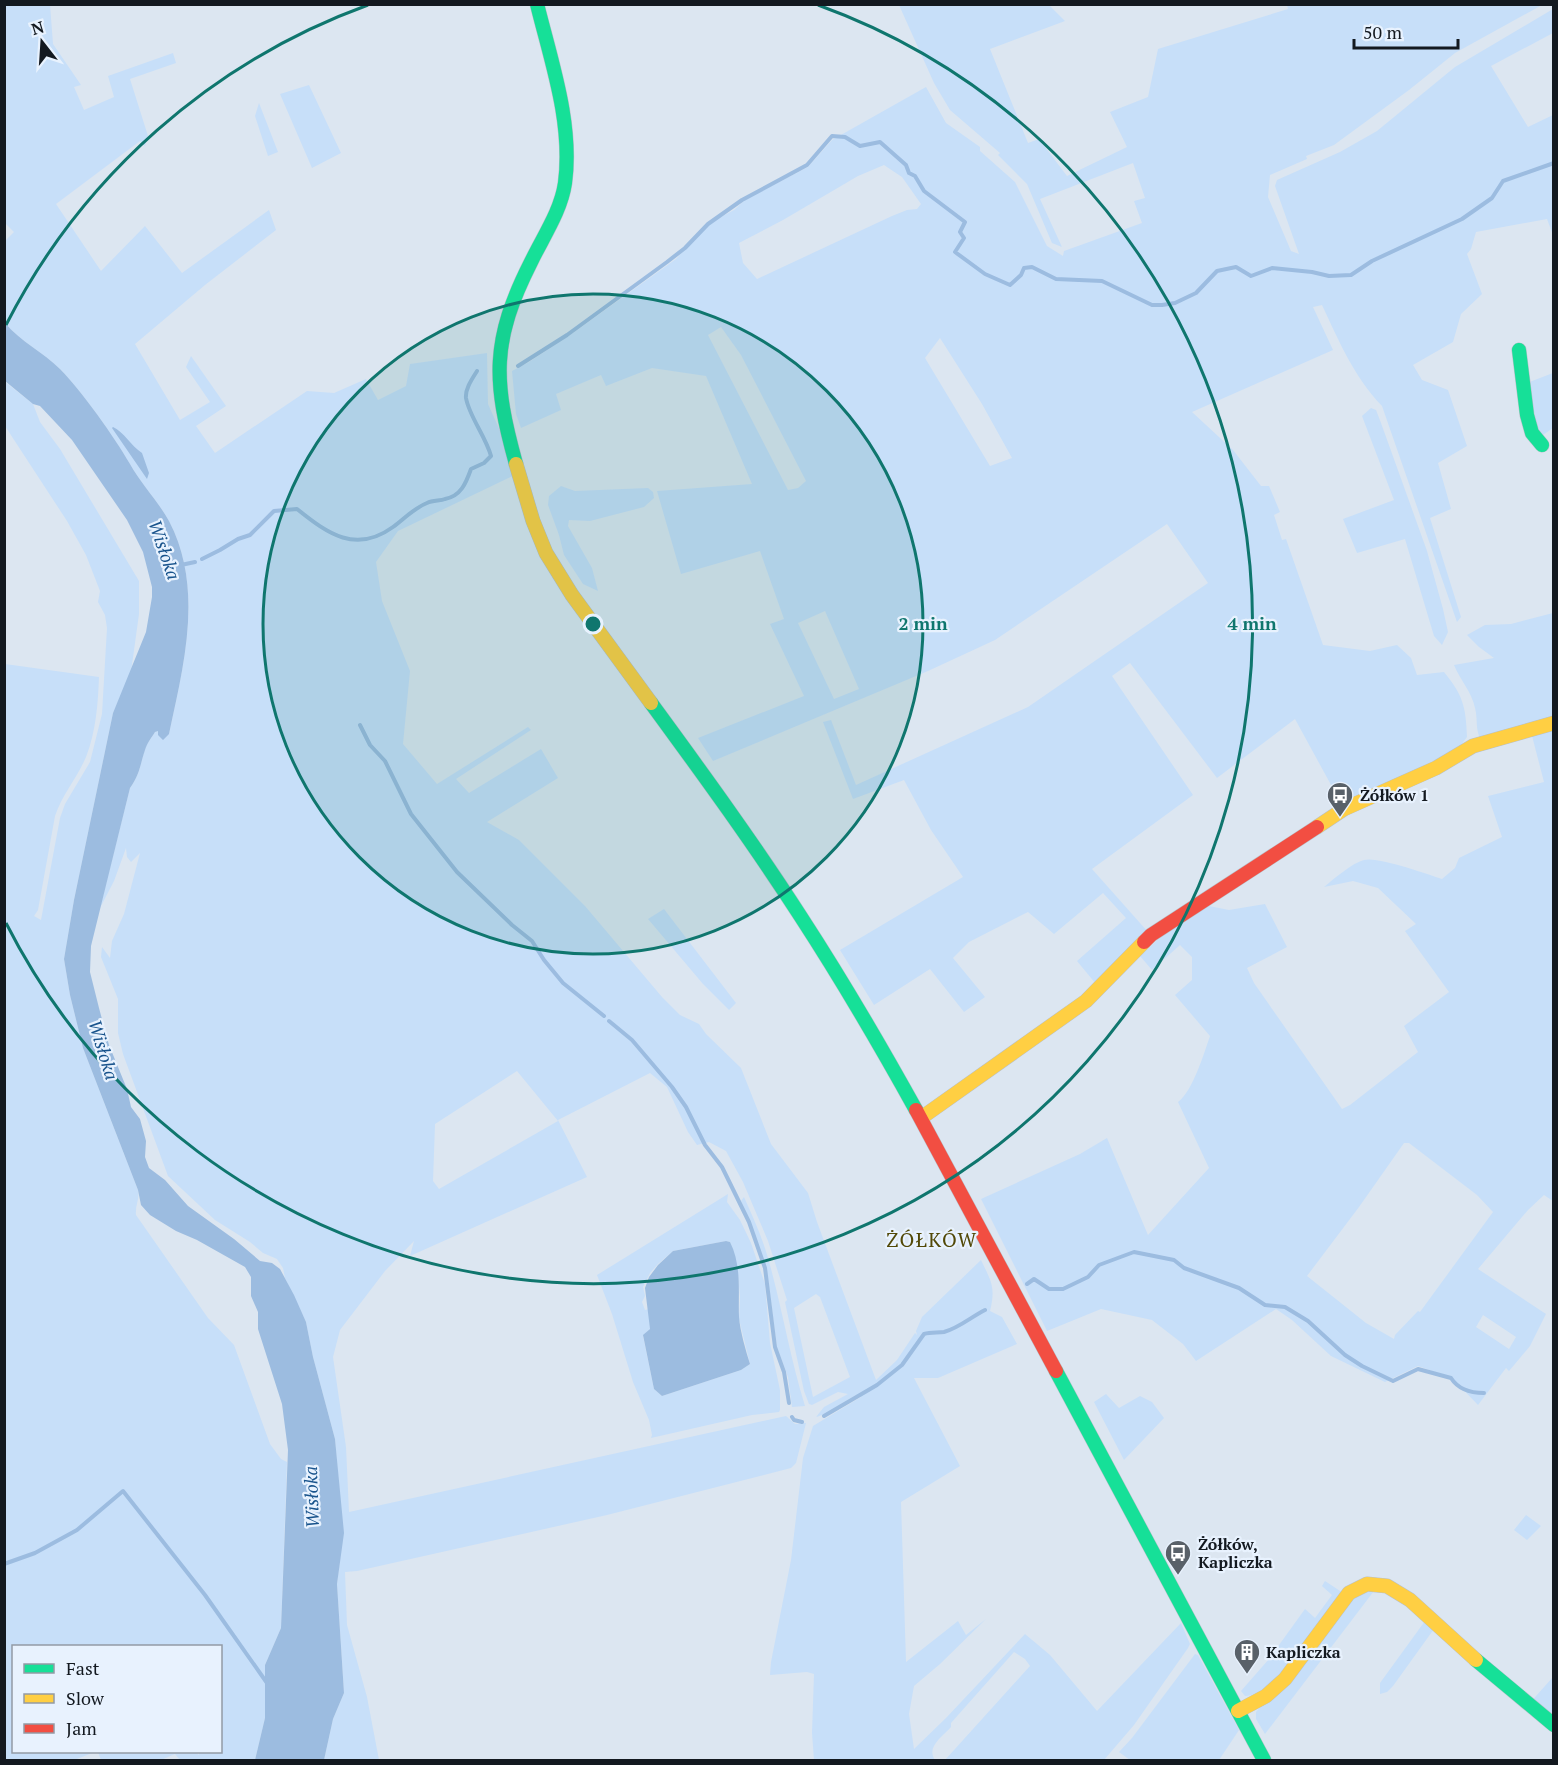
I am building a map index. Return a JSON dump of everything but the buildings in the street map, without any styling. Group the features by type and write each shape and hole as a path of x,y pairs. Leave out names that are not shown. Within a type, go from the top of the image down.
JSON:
{"main road":[{"path":"537,4 562,120 566,149 564,185 551,224 518,286 503,328 499,376 501,400 517,467 532,518 546,553 759,854 823,948 868,1022 1264,1761"},
{"path":"1520,350 1527,415 1532,434 1542,445"},
{"path":"921,1118 1086,1001 1151,935 1344,809 1436,768 1473,746 1554,723"},
{"path":"1238,1711 1266,1696 1285,1679 1349,1593 1356,1587 1373,1583 1390,1587 1410,1601 1482,1667 1554,1725"}],"shaded area":[{"path":"4,5 50,5 53,44 81,85 74,87 84,110 114,97 108,76 173,53 176,63 130,79 148,136 145,146 140,141 56,204 101,271 145,226 182,273 269,210 276,230 205,285 135,344 180,420 210,402 186,367 191,356 226,406 196,426 215,453 307,391 334,393 366,379 378,400 406,386 410,364 487,353 488,404 519,473 398,531 376,562 382,601 410,671 403,744 437,784 528,727 531,730 456,779 469,793 541,749 558,778 487,822 519,840 585,906 662,997 680,1015 699,1024 706,1034 741,1068 771,1144 808,1193 876,1380 897,1360 915,1333 917,1335 916,1331 922,1317 981,1260 992,1284 993,1296 990,1311 1002,1317 1017,1344 938,1378 914,1378 960,1466 901,1502 906,1662 958,1621 966,1635 986,1619 914,1686 909,1714 914,1749 1025,1634 1050,1655 1097,1711 1181,1623 1190,1644 1188,1648 1134,1725 1104,1760 945,1760 1030,1666 1025,1659 1014,1652 936,1742 932,1751 935,1760 814,1760 812,1733 814,1674 807,1672 770,1675 771,1662 791,1560 803,1458 813,1426 861,1397 856,1395 816,1417 824,1407 848,1394 838,1392 812,1405 809,1404 804,1391 785,1302 787,1300 768,1241 743,1182 726,1151 709,1142 697,1145 688,1132 667,1087 650,1073 558,1120 587,1177 410,1256 414,1241 385,1271 340,1330 333,1357 346,1447 349,1512 786,1416 795,1424 806,1423 796,1463 791,1468 607,1515 345,1572 347,1625 367,1697 379,1760 324,1760 333,1719 344,1693 337,1584 343,1533 335,1439 306,1322 277,1259 263,1253 215,1220 168,1176 123,1054 118,1033 118,999 101,957 102,947 110,958 112,941 124,914 140,853 131,862 127,857 126,848 114,881 100,908 130,788 138,774 146,747 155,732 159,730 169,734 185,654 188,626 186,573 180,547 169,521 98,415 60,369 5,323 5,241 14,232 4,222","holes":["517,1071 558,1121 439,1189 433,1181 435,1124","816,1294 820,1297 850,1377 813,1397 794,1308"]},
{"path":"899,5 1049,5 1065,21 990,49 1028,143 1039,139 1067,176 1127,147 1110,112 1148,97 1158,49 1288,9 1287,5 1542,5 1455,53 1334,145 1306,156 1307,159 1270,175 1268,197 1291,251 1299,254 1275,186 1277,180 1340,152 1377,131 1455,67 1553,9 1553,33 1491,66 1528,127 1553,115 1553,235 1547,219 1476,232 1471,249 1467,254 1482,294 1461,314 1453,342 1413,365 1422,380 1448,390 1467,446 1438,463 1451,509 1430,518 1461,617 1457,622 1382,406 1355,371 1322,305 1313,307 1333,350 1192,412 1233,450 1261,486 1269,486 1280,512 1274,515 1282,540 1286,539 1323,645 1370,651 1397,645 1411,658 1417,675 1444,672 1462,702 1466,717 1467,737 1458,749 1342,805 1295,719 1217,778 1130,663 1112,676 1193,795 1092,869 1148,932 1096,984 1077,961 1126,918 1103,893 1054,934 1028,912 969,942 953,958 985,997 964,1012 930,969 874,1005 840,950 963,877 931,830 904,780 853,799 823,722 831,720 856,785 1028,707 1208,583 1167,524 995,640 928,671 713,761 698,738 804,696 770,624 784,619 760,551 681,574 657,491 752,484 706,376 652,368 606,386 601,375 556,394 561,410 521,428 516,414 512,371 573,333 676,259 708,224 734,210 745,200 808,167 832,140 926,87 946,123 980,147 980,151 1015,182 1047,246 1063,256 1064,251 1142,223 1134,201 1145,198 1133,163 1040,199 1062,247 1052,243 1027,184 998,155 1000,153 950,110 934,83","holes":["884,165 902,177 921,204 917,209 892,216 757,279 743,263 739,243 858,176","721,327 741,355 806,481 798,488 788,490 708,335","940,338 982,404 1012,458 990,466 925,358","825,611 859,689 834,699 798,623"]},
{"path":"309,85 341,153 312,168 280,94"},
{"path":"259,103 278,152 268,156 255,116"},
{"path":"1553,373 1553,428 1540,437 1527,383"},
{"path":"4,381 33,404 40,422 60,449 139,581 139,614 131,672 113,713 64,959 83,1048 138,1190 136,1215 208,1318 234,1345 270,1444 281,1459 287,1462 281,1628 265,1665 265,1718 255,1760 180,1760 175,1754 161,1760 101,1760 98,1753 197,1753 199,1755 199,1753 222,1753 222,1645 12,1645 12,1753 92,1753 74,1760 5,1760 5,664 99,677 96,717 86,757 55,816 38,910 34,916 41,920 60,818 65,804 90,762 102,714 107,628 105,615 98,602 100,591 86,555 67,521 5,426"},
{"path":"1371,408 1376,410 1427,551 1448,632 1442,645 1434,636 1405,539 1357,553 1343,519 1394,500 1362,416"},
{"path":"561,486 575,491 648,488 653,492 654,498 644,507 590,521 569,520 568,526 592,568 598,591 583,584 564,555 548,505 549,496"},
{"path":"1553,613 1553,718 1481,740 1473,702 1454,665 1494,658 1467,635 1485,625 1511,624"},
{"path":"1553,726 1553,1201 1544,1195 1528,1210 1478,1269 1546,1314 1530,1346 1509,1371 1506,1368 1478,1405 1452,1378 1418,1366 1385,1382 1331,1356 1292,1320 1276,1309 1196,1361 1183,1344 1152,1320 1101,1309 1047,1331 981,1199 1080,1154 1107,1138 1148,1235 1209,1168 1178,1102 1193,1081 1210,1036 1175,995 1192,980 1192,957 1180,945 1152,970 1140,956 1163,935 1209,906 1229,910 1265,904 1287,947 1247,968 1254,983 1342,1109 1350,1105 1418,1052 1404,1026 1449,992 1405,931 1416,924 1378,888 1353,881 1324,887 1354,864 1370,859 1402,866 1442,879 1455,868 1459,858 1502,837 1488,796 1544,782 1531,732","holes":["1404,1143 1409,1143 1477,1195 1493,1212 1420,1312 1418,1311 1395,1335 1394,1339 1366,1323 1307,1276","1483,1315 1516,1337 1509,1349 1476,1327"]},
{"path":"664,909 736,1003 729,1010 703,984 648,919"},
{"path":"728,1194 727,1202 740,1220 751,1243 765,1284 770,1343 780,1390 779,1412 752,1415 651,1438 649,1420 633,1382 597,1275","holes":["730,1242 738,1275 739,1319 750,1364 741,1370 662,1396 654,1389 643,1336 650,1329 649,1309 645,1310 642,1302 645,1296 643,1287 650,1273 673,1251"]},
{"path":"744,1197 768,1258 805,1406 792,1407 788,1377 777,1347 767,1272 741,1201"},
{"path":"1106,1394 1119,1408 1140,1396 1152,1402 1164,1418 1124,1460 1094,1402"},
{"path":"1526,1515 1541,1526 1527,1540 1514,1530"},
{"path":"1325,1581 1343,1593 1284,1670 1257,1693 1245,1696 1241,1691 1269,1659 1305,1609 1315,1618 1332,1595 1322,1586"},
{"path":"1377,1587 1265,1734 1256,1719 1256,1712 1348,1599"},
{"path":"1425,1621 1434,1629 1393,1686 1387,1692 1380,1694 1380,1683"},
{"path":"1195,1654 1198,1655 1239,1730 1219,1760 1130,1760 1119,1752"},
{"path":"1553,1677 1553,1725 1528,1705"}],"water":[{"name":"Wisłoka","path":"5,323 60,369 98,415 169,521 180,547 186,573 188,626 185,654 169,734 163,740 158,735 158,731 155,732 147,745 138,774 130,788 91,946 90,972 109,1045 127,1089 131,1107 140,1119 146,1141 145,1157 149,1168 165,1180 188,1206 260,1261 272,1263 280,1269 306,1322 335,1439 344,1533 337,1584 344,1693 333,1719 324,1760 255,1760 265,1718 265,1665 281,1628 288,1450 282,1404 258,1329 258,1312 251,1296 251,1277 245,1267 176,1231 150,1215 141,1205 138,1190 83,1048 64,959 113,713 146,632 152,587 143,552 127,520 72,440 40,406 33,404 5,381"},
{"path":"112,428 142,453 149,473 147,479"},
{"path":"730,1242 736,1260 739,1279 739,1317 750,1364 741,1370 662,1396 654,1389 643,1335 650,1329 645,1288 649,1277 673,1251"}],"waterway":[{"path":"518,366 567,335 667,262 685,248 708,224 742,200 807,165 832,136 845,137 860,146 880,142 906,165 909,173 915,176 924,191 965,222 960,232 964,238 955,252 985,274 1010,285 1021,275 1024,268 1032,267 1056,279 1102,281 1152,305 1175,303 1196,293 1217,271 1236,267 1251,276 1272,268 1329,276 1351,275 1372,261 1462,219 1492,198 1503,181 1554,163"},
{"path":"202,559 250,535 274,511 297,509 331,533 343,538 367,539 380,535 393,527 422,505 455,495 465,484 471,469 484,463 491,456 470,412 466,398 468,388 477,371"},
{"name":"Wisłoka","path":"181,565 195,562"},
{"path":"360,725 370,745 385,761 411,814 457,872 532,941 563,983 604,1016"},
{"path":"609,1021 632,1040 686,1107 705,1145 722,1167 749,1222 765,1268 775,1347 784,1372 789,1403"},
{"path":"1027,1284 1034,1279 1049,1289 1063,1289 1088,1277 1099,1265 1134,1252 1174,1260 1184,1268 1239,1288 1265,1305 1285,1307 1308,1321 1345,1355 1393,1381 1418,1369 1451,1378 1465,1390 1484,1393"},
{"path":"824,1416 877,1385 902,1365 924,1334 944,1332 985,1310"},
{"path":"792,1417 802,1422"},
{"path":"4,1564 35,1553 77,1530 123,1491 205,1595 267,1683"}],"traffic: fast":[{"path":"516,464 508,435 500,384 503,339 518,290 560,204 567,160 559,92 537,4"},
{"path":"1519,350 1527,415 1532,433 1542,445"},
{"path":"651,703 747,836 801,917 916,1110"},
{"path":"1056,1371 1264,1760"},
{"path":"1476,1660 1554,1725"}],"traffic: slow":[{"path":"516,464 533,521 546,553 572,595 651,703"},
{"path":"1317,827 1344,809 1436,768 1473,746 1554,723"},
{"path":"921,1118 1086,1001 1144,942"},
{"path":"1238,1711 1266,1696 1285,1679 1349,1593 1367,1584 1387,1586 1410,1600 1476,1660"}],"traffic: jam":[{"path":"1144,942 1151,935 1317,827"},
{"path":"916,1110 1056,1371"}],"place":[{"name":"Żółków 1","path":"1340,818"},
{"name":"Żółków, Kapliczka","path":"1178,1576"},
{"name":"Kapliczka","path":"1247,1675"}],"district":[{"name":"ŻÓŁKÓW","path":"932,1240"}]}
